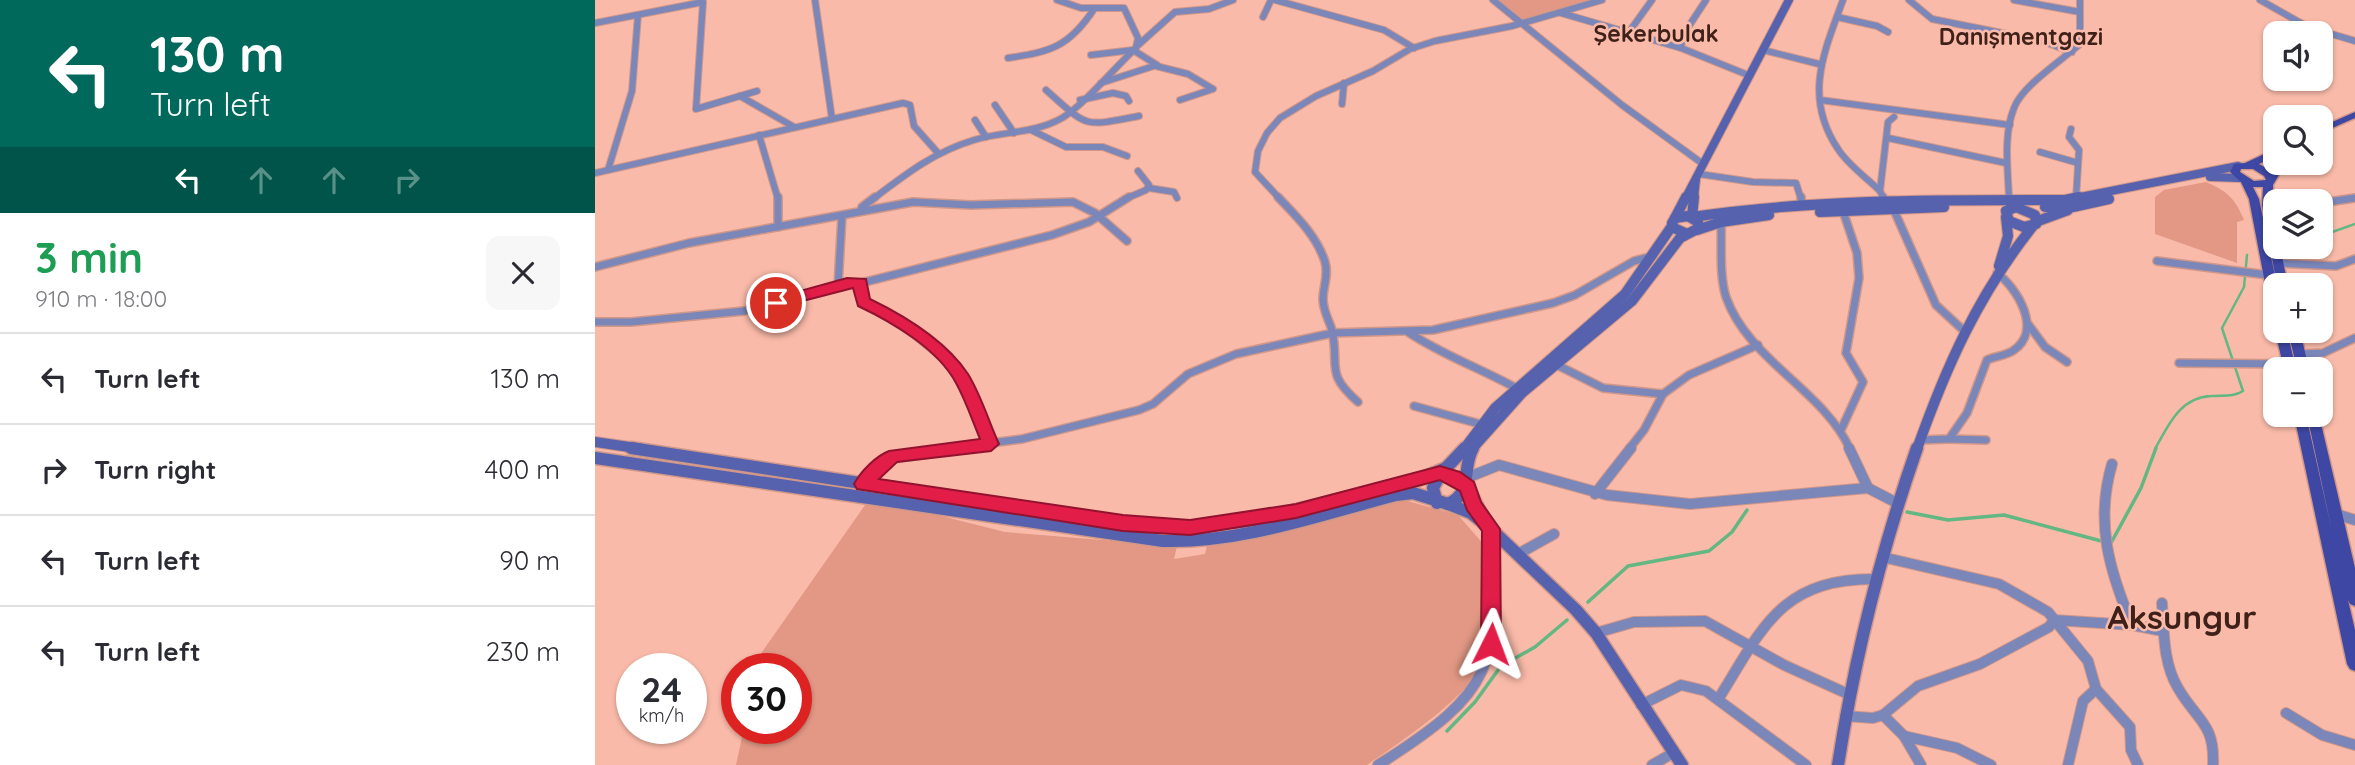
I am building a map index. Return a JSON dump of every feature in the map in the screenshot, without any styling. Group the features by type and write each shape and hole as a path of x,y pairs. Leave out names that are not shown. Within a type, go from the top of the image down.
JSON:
{"main road":[{"path":"595,442 1123,523 1190,528 1296,511 1440,473 1452,466 1480,424 1516,388 1615,304 1643,273 1674,222 1789,0"},
{"path":"2333,125 2355,115"},
{"path":"2333,134 2355,124"},
{"path":"2011,209 2074,203 2244,165 2263,157"},
{"path":"2268,273 2255,199 2235,172 2244,165 2260,168 2270,181"},
{"path":"2270,189 2270,181 2274,175"},
{"path":"1692,218 1697,176"},
{"path":"1674,222 1691,232 1721,222 1758,216 1893,208 2011,209 2074,203 2213,176 2270,181"},
{"path":"1674,222 1739,210 1802,206 1882,196 2011,209 2035,215 2035,224"},
{"path":"1837,765 1848,694 1874,579 1897,503 1963,330 1997,273 2035,224 2074,203"},
{"path":"2011,209 2018,225 2035,224"},
{"path":"1997,273 2008,236 2011,209"},
{"path":"1443,503 1464,495 1469,456 1489,428 1555,364 1624,308 1691,232 1698,222 1692,218"},
{"path":"2277,259 2280,273"},
{"path":"2297,343 2300,357"},
{"path":"2303,427 2355,664"},
{"path":"2316,427 2355,599"},
{"path":"595,458 1163,541 1205,542 1240,536 1396,495 1413,493 1471,513 1518,554 1596,633 1682,765"},
{"path":"1440,473 1465,482"},
{"path":"1440,473 1433,490 1443,503"},
{"path":"1465,482 1473,505 1491,529"}],"street":[{"path":"815,0 824,32 824,66 832,119"},
{"path":"1057,0 1075,7 1126,10 1138,38 1134,49"},
{"path":"854,213 938,153 986,137 1031,130 1070,112 1094,85 1175,12 1209,9 1233,0"},
{"path":"1263,17 1273,0 1384,30 1413,47"},
{"path":"1493,0 1649,128 1703,164"},
{"path":"1358,402 1340,387 1334,377 1333,333 1324,305 1328,275 1323,256 1312,233 1258,176 1255,164 1277,120 1305,102 1413,47 1523,23 1602,0"},
{"path":"1629,32 1652,0"},
{"path":"1681,48 1683,35 1706,0"},
{"path":"1843,0 1819,64 1821,113 1838,150 1882,196"},
{"path":"1909,0 1932,19 2021,36 2072,52"},
{"path":"2014,0 2080,12"},
{"path":"2011,209 2006,163 2014,107 2023,94 2072,52 2082,39 2080,0"},
{"path":"2260,0 2308,27 2355,41"},
{"path":"595,23 703,2 696,109 757,91"},
{"path":"1008,58 1029,57 1047,52 1083,24 1094,9"},
{"path":"1561,13 1681,48 1748,75"},
{"path":"608,170 632,91 638,15"},
{"path":"1837,17 1877,26 1888,32"},
{"path":"1091,55 1134,49 1156,66"},
{"path":"1763,50 1819,64"},
{"path":"1094,85 1156,66 1188,74 1213,89 1180,100"},
{"path":"1342,104 1344,83"},
{"path":"1046,89 1070,112 1094,125 1139,116"},
{"path":"1080,100 1117,93 1129,101"},
{"path":"740,96 794,127"},
{"path":"1820,100 2010,125"},
{"path":"595,173 908,103 914,127 938,153"},
{"path":"995,106 1014,133"},
{"path":"1882,196 1888,122 1894,117"},
{"path":"975,120 986,137"},
{"path":"2071,129 2069,138 2079,150 2074,203"},
{"path":"1031,130 1066,147 1103,146 1127,156"},
{"path":"759,135 778,198 778,227"},
{"path":"1888,138 2006,163"},
{"path":"2041,152 2078,163"},
{"path":"1138,171 1149,188"},
{"path":"1697,176 1796,183 1799,186 1802,206"},
{"path":"595,322 631,322 744,311 1052,235 1099,217 1120,201 1149,188 1174,192 1177,198"},
{"path":"2333,201 2355,198"},
{"path":"595,267 689,243 926,201 982,205 1059,201 1080,203 1127,241"},
{"path":"1893,208 1936,305 1963,330"},
{"path":"1841,430 1863,382 1846,353 1859,278 1857,253 1843,211"},
{"path":"838,286 842,216"},
{"path":"1721,222 1725,293 1732,311 1758,345 1841,430 1868,488"},
{"path":"1691,232 1713,231 1723,237"},
{"path":"863,484 887,459 895,456 1033,437 1139,410 1153,404 1188,374 1213,362 1271,345 1333,333 1433,330 1553,303 1575,295 1635,261 1653,256"},
{"path":"2278,262 2336,266 2355,259"},
{"path":"2157,261 2263,274"},
{"path":"1997,273 2011,285 2028,324 2045,347 2067,362"},
{"path":"861,283 859,291 864,302 891,316 957,369 991,444"},
{"path":"1949,439 1967,413 1987,360 2017,349 2025,338 2028,324"},
{"path":"1407,332 1437,352 1482,369 1516,388"},
{"path":"2299,354 2323,353 2355,338"},
{"path":"1595,494 1644,430 1663,394 1689,375 1758,345"},
{"path":"2179,363 2263,366"},
{"path":"1555,364 1603,388 1663,394"},
{"path":"1414,406 1480,424"},
{"path":"1920,440 1986,440"},
{"path":"2112,464 2101,507 2105,549 2111,576 2132,625"},
{"path":"1465,482 1499,465 1595,494 1670,503 1717,503 1868,488 1897,503"},
{"path":"2336,514 2355,520"},
{"path":"1378,765 1429,730 1477,683 1489,658 1493,629 1491,529"},
{"path":"1518,554 1553,534"},
{"path":"1882,558 1999,584 2037,603 2088,661 2096,689 2129,724 2131,750 2138,765"},
{"path":"1719,698 1775,613 1793,595 1834,580 1874,579"},
{"path":"2162,603 2165,652 2177,687 2214,741 2213,765"},
{"path":"1596,633 1634,622 1695,619 1714,624 1784,665 1848,694"},
{"path":"2054,620 2132,625 2163,631"},
{"path":"1845,716 1873,718 1883,715 1918,686 1979,664 2049,627 2054,620"},
{"path":"1641,705 1681,685 1696,688 1719,698 1806,765"},
{"path":"2068,765 2083,701 2096,689"},
{"path":"2285,713 2322,735 2355,745"},
{"path":"1883,715 1904,736 1921,765"},
{"path":"1904,736 1957,748 1991,765"},
{"path":"1652,765 1672,753"}],"shaded area":[{"path":"1498,0 1595,0 1524,21"},
{"path":"2206,182 2230,196 2244,220 2237,222 2237,263 2155,234 2155,197 2164,190"},
{"path":"870,498 1005,532 1177,546 1174,559 1205,554 1208,541 1280,532 1404,500 1458,515 1486,547 1490,622 1481,665 1473,678 1446,706 1367,765 736,765 741,744 812,744 812,653 762,652"}],"waterway":[{"path":"2333,232 2355,224"},
{"path":"2155,449 2176,414 2191,401 2243,391 2222,328 2244,287 2247,255"},
{"path":"2111,543 2141,488 2156,448"},
{"path":"1588,602 1628,566 1709,551 1732,532 1747,510"},
{"path":"1907,512 1948,520 2004,515 2105,542"},
{"path":"1447,731 1475,702 1501,666 1535,647 1567,620"}],"district":[{"name":"Şekerbulak","path":"1656,33"},
{"name":"Danışmentgazi","path":"2021,36"},
{"name":"Aksungur","path":"2182,616"}],"route":[{"path":"776,303 847,283 861,283 861,299 868,306 891,316 941,354 957,369 962,378 991,444 895,456 887,459 863,484 1123,523 1190,528 1255,520 1296,511 1440,473 1454,477 1468,487 1473,505 1491,529 1491,644"}]}
